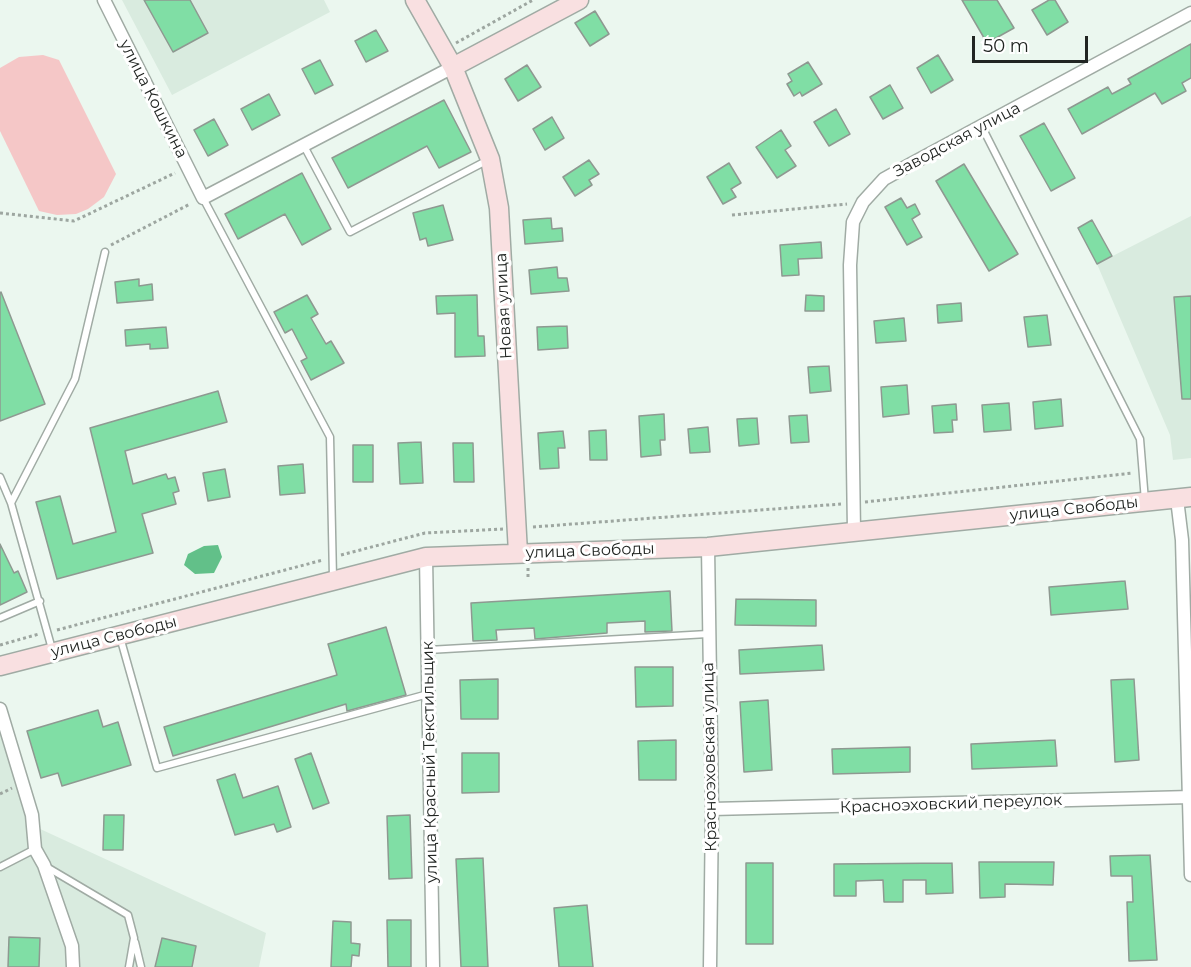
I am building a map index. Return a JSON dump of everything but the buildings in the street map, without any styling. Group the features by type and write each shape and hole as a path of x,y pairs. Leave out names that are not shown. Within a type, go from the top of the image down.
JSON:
{"main road":[{"name":"Новая улица","path":"415,0 453,66 490,159 499,208 518,553"},
{"path":"453,66 579,0"},
{"name":"улица Свободы","path":"0,666 426,557 708,547 1183,496"}],"street":[{"name":"улица Кошкина","path":"104,0 203,198"},
{"name":"Заводская улица","path":"854,531 850,265 853,222 863,202 884,179 1191,13"},
{"path":"203,198 453,66"},
{"path":"1183,496 1182,540 1187,603 1191,875"},
{"name":"Красноэховская улица","path":"708,547 712,809 710,967"},
{"name":"улица Красный Текстильщик","path":"426,557 433,967"},
{"path":"0,709 32,815 35,849 44,865 72,946 74,967"},
{"name":"Красноэховский переулок","path":"712,809 1189,797"}],"lane":[{"path":"982,127 1140,439 1145,501"},
{"path":"304,145 350,232 490,159"},
{"path":"203,198 330,437 333,581"},
{"path":"11,503 75,379 105,252"},
{"path":"0,477 11,503 53,652"},
{"path":"0,618 40,601"},
{"path":"428,650 708,634"},
{"path":"120,636 157,768 428,694"},
{"path":"0,867 35,849"},
{"path":"44,865 128,915 141,967"},
{"path":"129,967 134,938"}],"path":[{"path":"444,49 533,0"},
{"path":"0,213 74,221 188,167"},
{"path":"105,252 109,246 203,198"},
{"path":"732,215 863,202"}],"shaded area":[{"path":"122,0 324,0 330,12 172,95"},
{"path":"43,55 59,60 116,174 104,197 88,209 76,214 57,215 39,211 0,131 0,68 19,57"},
{"path":"1191,216 1191,458 1173,460 1170,435 1097,264"},
{"path":"218,545 222,557 214,573 195,574 184,565 188,554 204,546"},
{"path":"0,710 38,828 266,933 259,967 0,967"}]}
